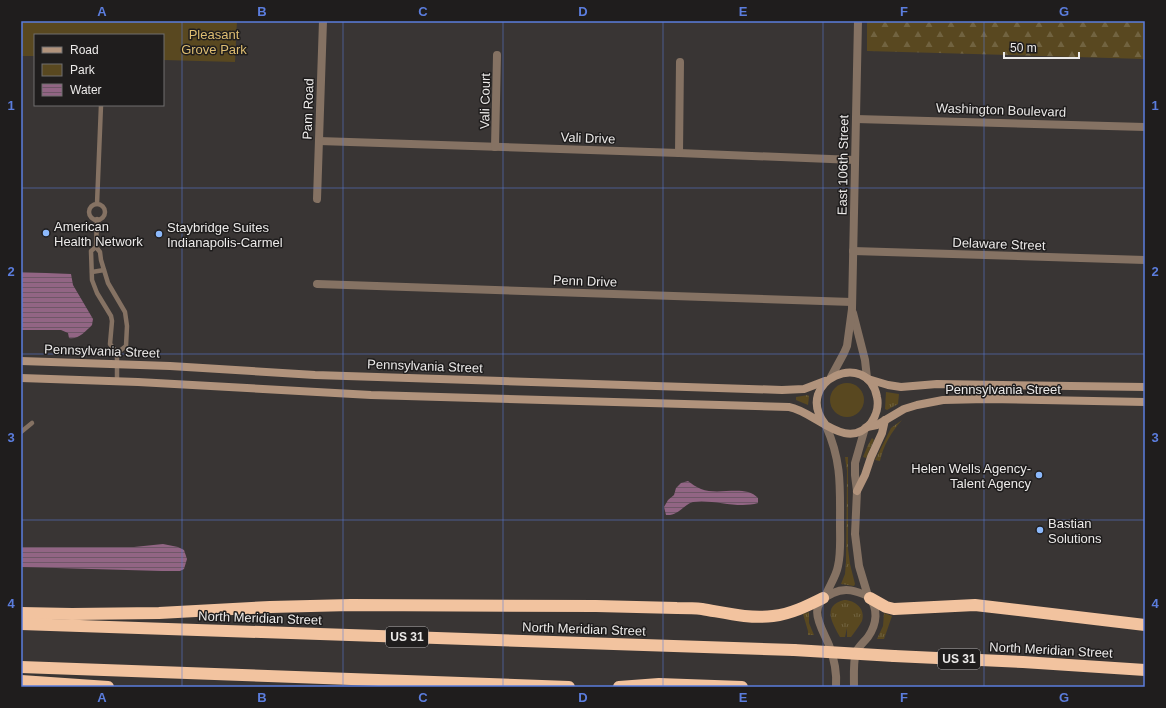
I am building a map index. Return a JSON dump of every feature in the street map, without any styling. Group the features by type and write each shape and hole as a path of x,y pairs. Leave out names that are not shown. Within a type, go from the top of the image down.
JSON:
{"highway":[{"path":"21,613 159,613 270,607 351,605 677,608 701,609 762,617 774,616 794,611 824,597"},
{"path":"869,597 886,607 894,609 975,605 1145,625"},
{"name":"North Meridian Street","path":"21,624 794,650 1145,670"},
{"path":"21,667 568,687"},
{"path":"21,681 108,687"},
{"path":"619,687 659,684 742,687"}],"main road":[{"name":"Pennsylvania Street","path":"21,360 330,375 782,390 804,388 829,379"},
{"path":"21,378 371,395 789,407 801,410 834,431 844,434 854,433 866,428 875,417 878,404 875,390 868,378 859,374 847,372 841,373 829,379 819,392 817,403 819,414 826,425"},
{"name":"Pennsylvania Street","path":"868,378 888,385 901,387 937,384 1145,386"},
{"name":"Pennsylvania Street","path":"866,428 877,425 904,409 943,400 979,399 1145,402"},
{"path":"857,491 882,433 885,420"}],"street":[{"name":"Pam Road","path":"318,199 323,21"},
{"name":"East 106th Street","path":"829,379 847,346 852,305 858,21"},
{"name":"Vali Court","path":"495,147 498,55"},
{"path":"679,153 680,62"},
{"name":"Washington Boulevard","path":"856,119 1145,127"},
{"name":"Vali Drive","path":"319,141 855,160"},
{"name":"Delaware Street","path":"853,251 1145,260"},
{"name":"Penn Drive","path":"317,284 852,305"},
{"name":"East 106th Street","path":"852,305 868,378"},
{"path":"826,425 833,442 838,464 840,487 840,539 838,567 818,611 818,622 832,655 836,687"},
{"path":"854,687 855,657 857,651 869,636 875,621 876,612 869,597 859,566 855,534 857,491 855,463 866,428"},
{"path":"824,597 835,592 848,590 856,591 869,597"}],"lane":[{"path":"97,204 101,106"},
{"path":"97,204 103,207 104,213 101,218 97,219 91,216 89,212 92,205 97,204"},
{"path":"97,219 96,247 100,252 108,283 125,312 126,318 126,346 117,353"},
{"path":"96,247 91,251 92,280 97,293 111,316 110,344 117,353 116,382"},
{"path":"92,272 104,270"},
{"path":"21,432 32,422"}],"green space":[{"name":"Pleasant Grove Park","path":"21,21 237,21 235,62 164,60 164,34 34,34 34,56 21,56"},
{"path":"867,21 1145,21 1145,59 867,51"},
{"path":"844,383 850,383 859,388 863,394 863,406 859,412 850,417 844,417 835,412 830,403 830,397 835,388"},
{"path":"886,392 899,394 898,404 887,410 885,409"},
{"path":"808,395 808,405 796,400 796,397"},
{"path":"902,420 888,439 880,461 875,460 891,428"},
{"path":"872,438 874,440 866,458 863,457 868,445"},
{"path":"845,457 848,457 848,549 855,584 854,586 841,584 845,574 846,562 847,471"},
{"path":"844,600 856,603 861,609 863,617 862,621 851,637 847,637 847,628 845,637 840,637 834,627 831,616 833,606"},
{"path":"809,612 809,623 814,635 808,635 803,614"},
{"path":"884,613 892,616 884,639 877,639 883,626"}],"water":[{"path":"21,272 71,274 73,285 93,319 92,325 76,338 69,338 68,333 61,330 21,330"},
{"path":"688,481 699,488 708,491 739,491 753,494 758,498 758,503 750,505 734,505 701,501 693,502 674,514 666,515 664,507 668,500 674,495 676,488 681,483"},
{"path":"163,544 178,547 184,550 187,559 184,569 180,571 162,571 21,567 21,547 134,547"}],"place":[{"name":"American Health Network","path":"46,233"},
{"name":"Staybridge Suites Indianapolis-Carmel","path":"159,234"},
{"name":"Helen Wells Agency- Talent Agency","path":"1039,475"},
{"name":"Bastian Solutions","path":"1040,530"}]}
